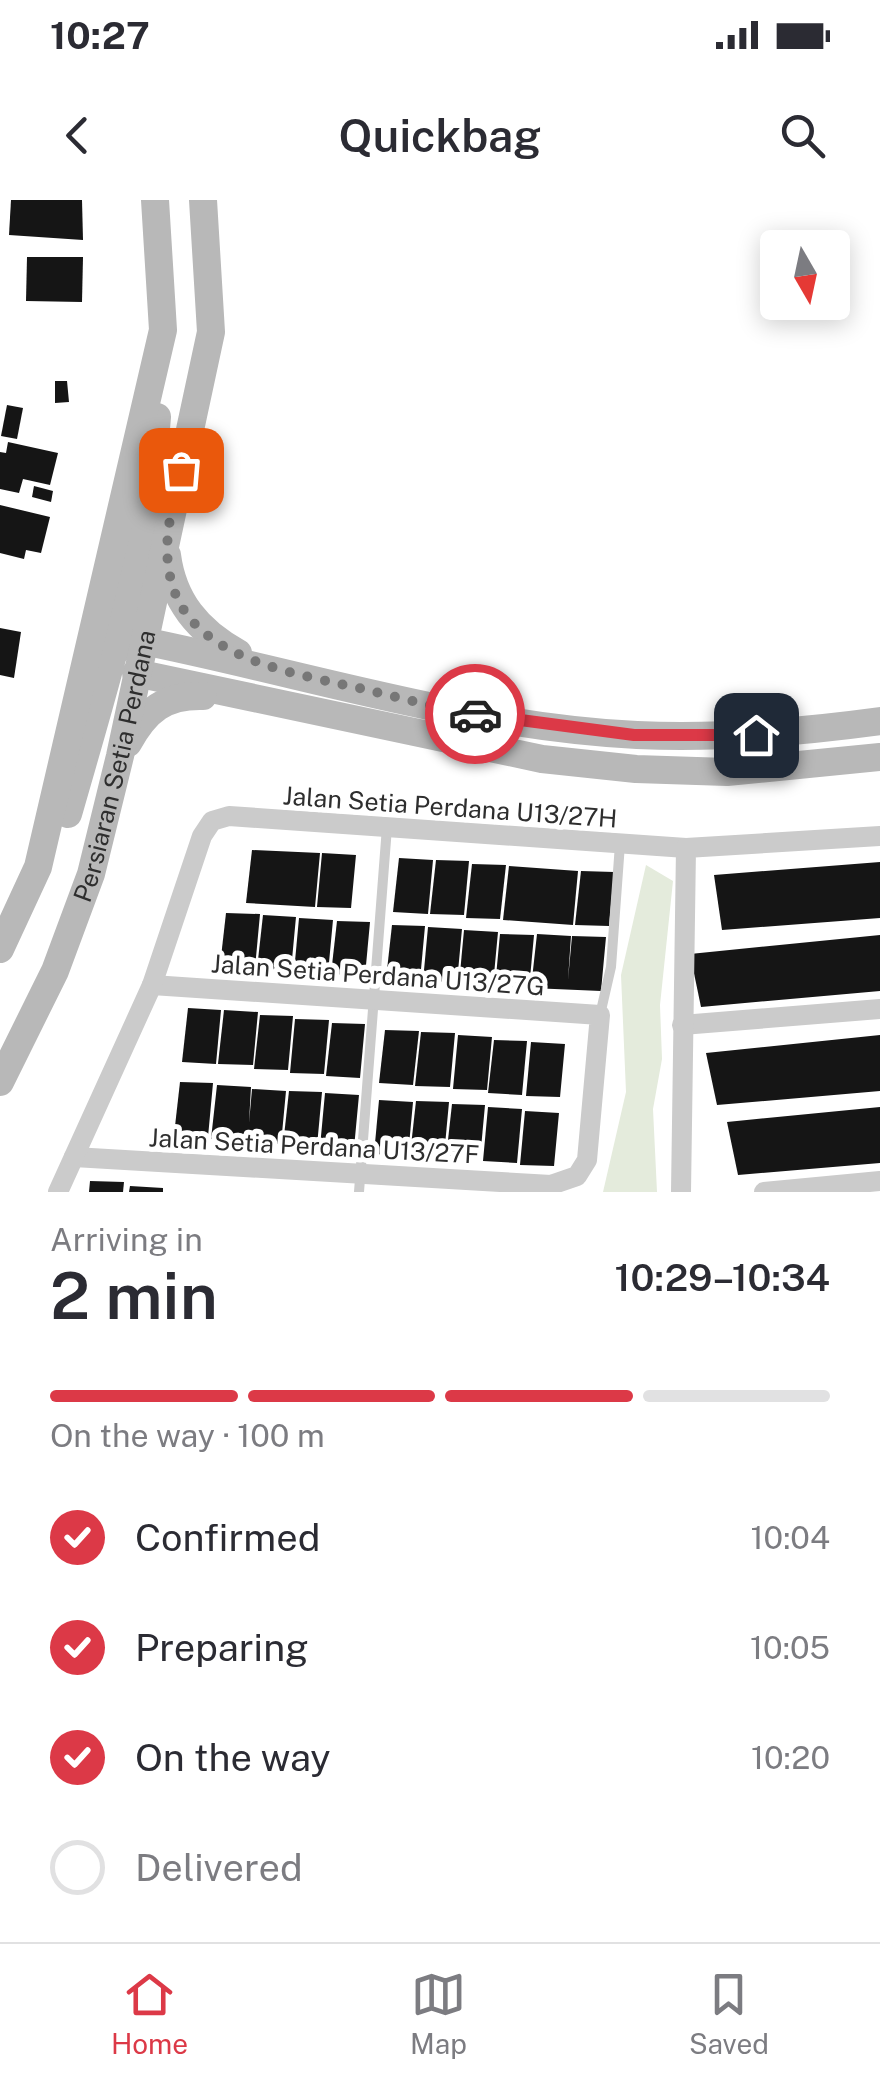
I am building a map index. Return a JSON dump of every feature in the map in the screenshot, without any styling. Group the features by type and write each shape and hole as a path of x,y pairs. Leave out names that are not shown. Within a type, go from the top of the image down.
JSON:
{"main road":[{"name":"Persiaran Setia Perdana","path":"0,950 38,867 163,330 155,200"},
{"name":"Persiaran Setia Perdana","path":"0,1082 54,971 91,874 120,756 211,332 203,200"},
{"path":"38,867 67,818 115,649 152,478 163,330"},
{"path":"166,539 170,579 189,616 219,643 257,664"},
{"path":"115,649 144,641 462,712 634,735 730,737 880,721"},
{"path":"115,649 136,673 542,759 636,770 790,769 880,756"},
{"path":"120,756 140,720 158,704 181,696 250,697"}],"street":[{"name":"Jalan Setia Perdana U13/27H","path":"152,985 202,836 212,821 229,816 686,848 880,836"},
{"path":"681,1192 686,848"},
{"name":"Jalan Setia Perdana U13/27G","path":"152,985 600,1015"},
{"path":"58,1192 152,985"},
{"path":"682,1025 880,1010"},
{"name":"Jalan Setia Perdana U13/27F","path":"74,1157 360,1183 552,1185 577,1176 587,1160 600,1015"},
{"path":"764,1192 880,1181"}],"lane":[{"path":"360,1183 387,827"},
{"path":"600,1015 611,966 620,844"}],"green space":[{"path":"646,865 673,881 660,1005 662,1059 653,1109 657,1192 603,1192 626,1092 621,975"}],"building":[{"path":"11,200 82,200 83,240 9,235"},
{"path":"27,257 83,257 82,302 26,301"},
{"path":"55,381 67,381 69,402 55,403"},
{"path":"7,405 23,408 17,439 1,436"},
{"path":"8,442 58,453 50,485 23,479 19,493 0,489 0,452 6,453"},
{"path":"34,486 53,491 51,502 32,497"},
{"path":"0,505 50,517 41,553 26,550 24,559 0,553"},
{"path":"0,628 21,632 14,678 0,675"},
{"path":"252,850 320,853 315,907 246,903"},
{"path":"322,853 356,855 351,908 317,907"},
{"path":"399,858 433,860 428,914 393,912"},
{"path":"436,860 469,861 464,915 430,914"},
{"path":"880,862 880,918 722,930 714,875"},
{"path":"472,864 506,865 500,919 466,918"},
{"path":"509,866 578,871 573,925 503,920"},
{"path":"581,871 614,872 609,926 575,925"},
{"path":"226,913 260,914 255,968 220,966"},
{"path":"263,915 296,917 291,970 257,969"},
{"path":"299,918 333,920 328,973 294,972"},
{"path":"337,921 370,922 365,976 331,974"},
{"path":"392,925 425,926 420,980 386,979"},
{"path":"428,927 462,929 457,982 423,981"},
{"path":"464,930 498,932 493,985 459,984"},
{"path":"500,934 534,935 529,989 495,987"},
{"path":"537,934 571,936 568,980 572,936 606,937 601,991 531,988"},
{"path":"880,935 880,991 701,1007 690,954"},
{"path":"188,1008 221,1010 216,1064 182,1062"},
{"path":"224,1010 258,1012 253,1065 218,1064"},
{"path":"260,1015 293,1016 288,1070 254,1069"},
{"path":"295,1019 329,1020 324,1074 290,1073"},
{"path":"332,1023 365,1024 360,1078 326,1076"},
{"path":"385,1030 419,1031 413,1085 379,1083"},
{"path":"421,1032 455,1033 450,1087 415,1086"},
{"path":"458,1035 492,1037 487,1090 453,1089"},
{"path":"880,1035 880,1091 717,1105 706,1053"},
{"path":"494,1040 527,1041 522,1095 488,1093"},
{"path":"531,1042 565,1044 560,1097 526,1096"},
{"path":"180,1082 213,1083 208,1137 174,1135"},
{"path":"217,1085 251,1087 249,1123 252,1089 286,1091 281,1144 211,1139"},
{"path":"289,1091 322,1092 317,1146 283,1145"},
{"path":"325,1093 359,1095 354,1148 320,1147"},
{"path":"379,1100 413,1102 408,1156 374,1154"},
{"path":"416,1101 449,1102 444,1156 410,1155"},
{"path":"452,1104 485,1105 480,1159 446,1158"},
{"path":"488,1107 522,1109 517,1163 483,1161"},
{"path":"880,1107 880,1163 738,1175 727,1122"},
{"path":"525,1111 559,1113 554,1166 520,1165"},
{"path":"90,1181 124,1182 123,1192 89,1192"},
{"path":"130,1186 163,1188 163,1192 129,1192"}],"way so far":[{"path":"181,470 166,539 170,579 189,616 219,643 257,664 475,714"}],"route":[{"path":"475,714 634,735 756,735"}]}
